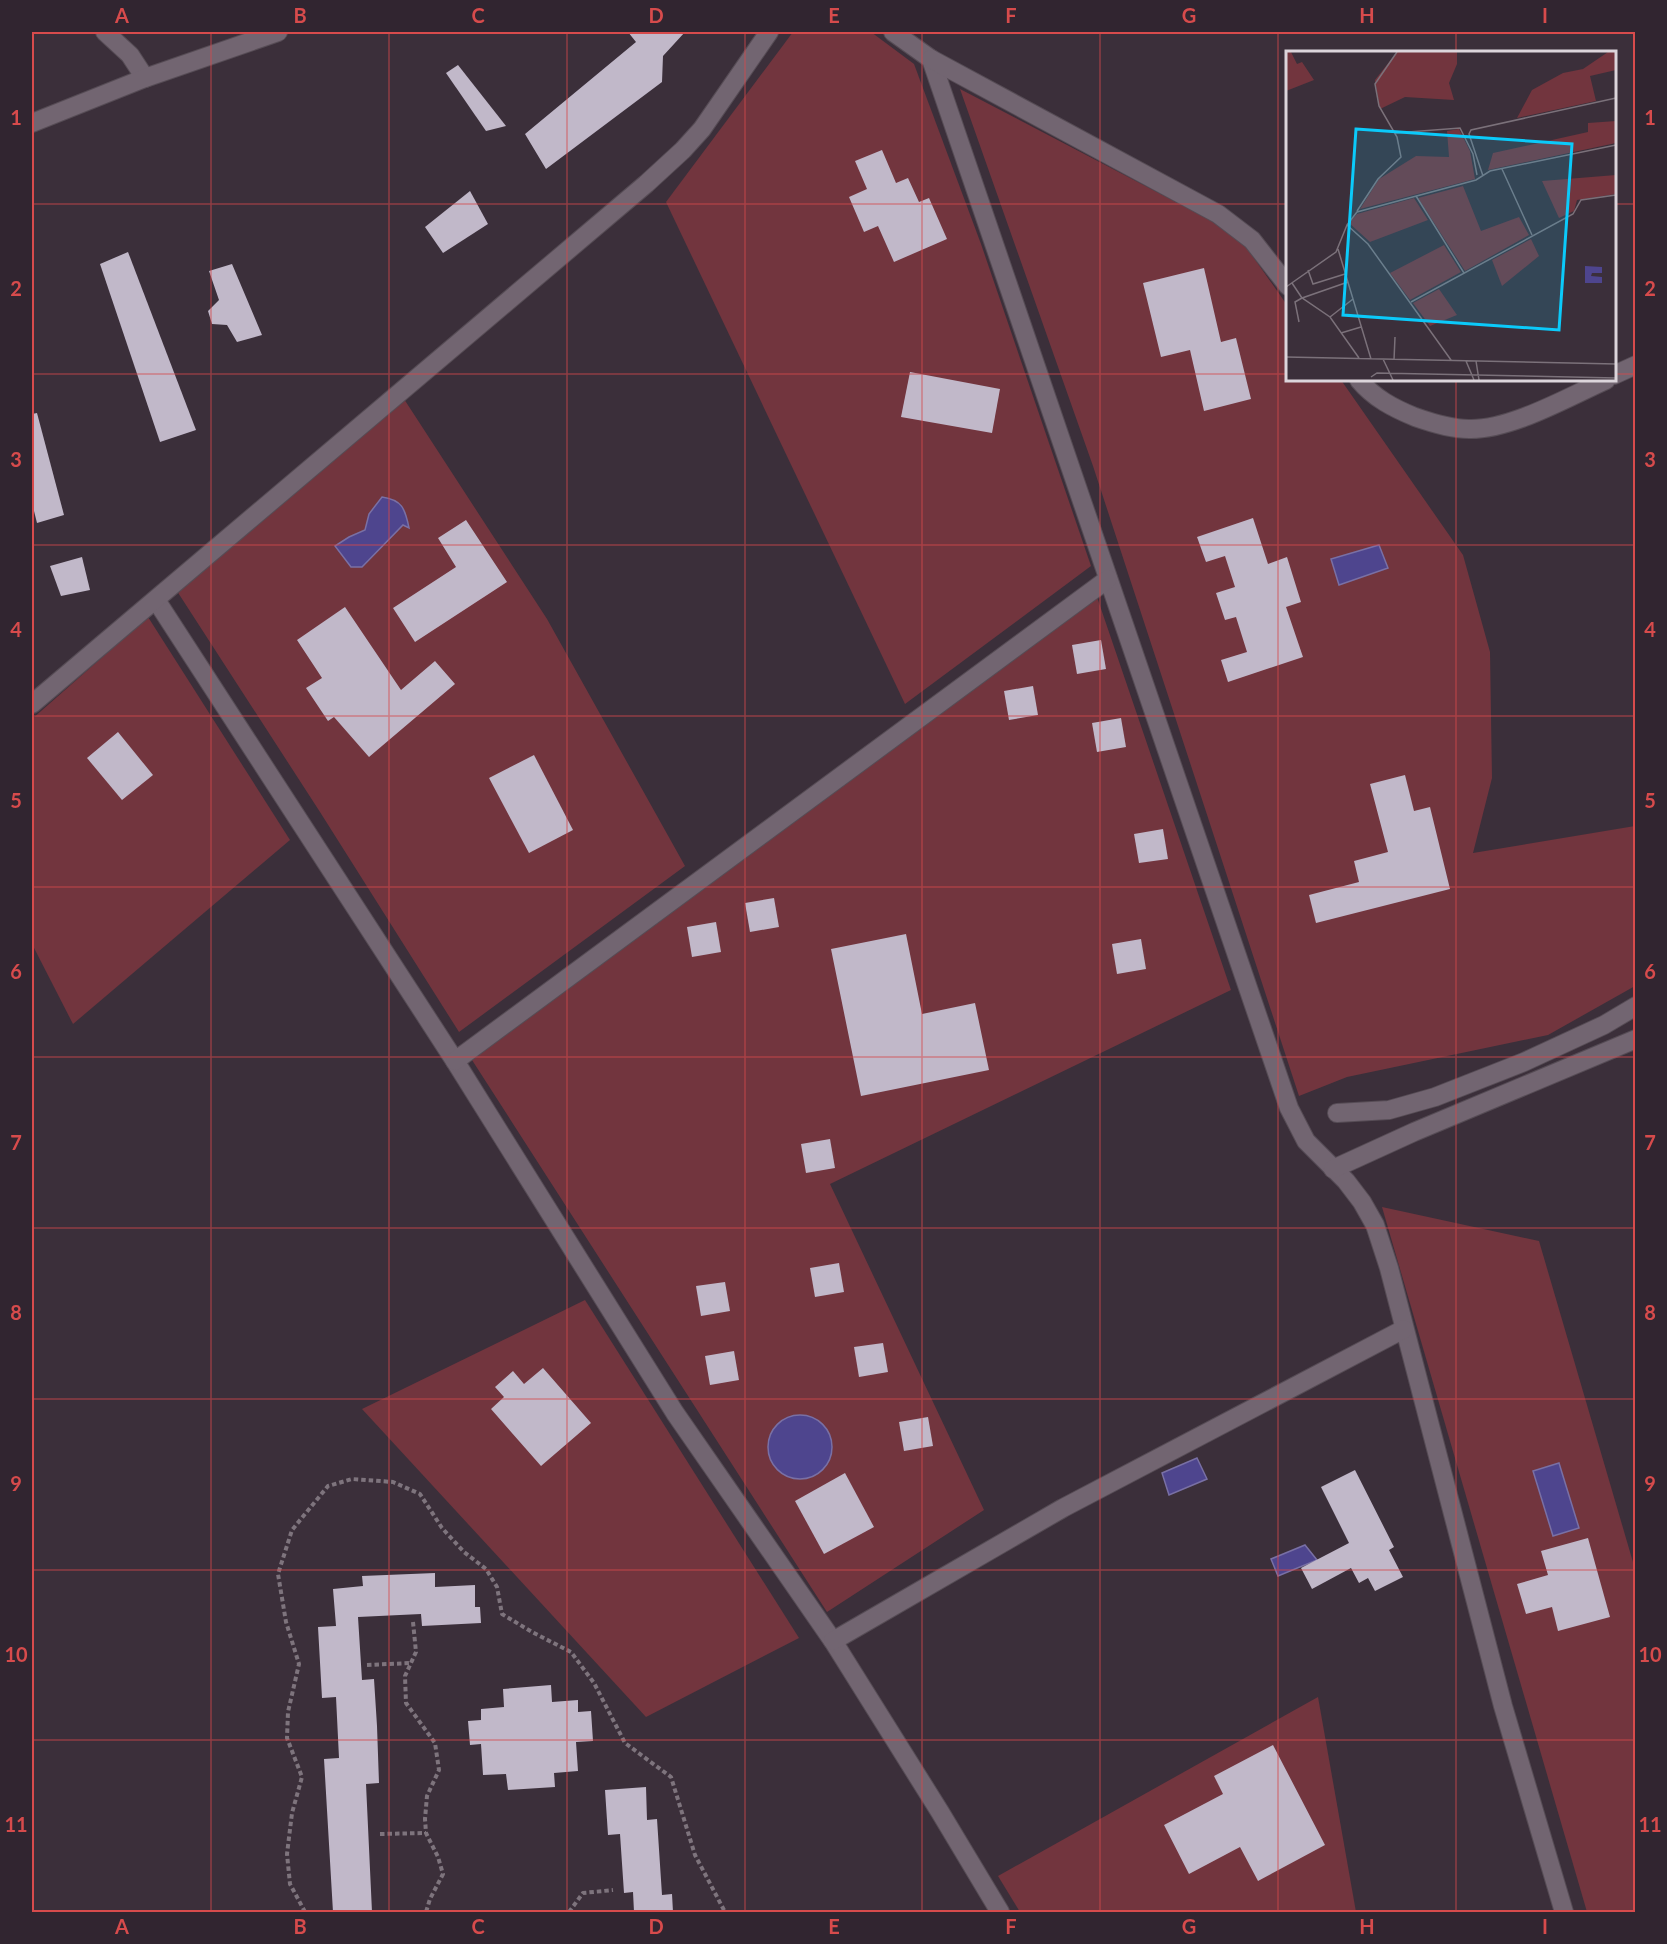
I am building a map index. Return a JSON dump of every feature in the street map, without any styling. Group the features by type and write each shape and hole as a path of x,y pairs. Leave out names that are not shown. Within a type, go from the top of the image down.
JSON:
{"street":[{"path":"105,32 130,55 145,78"},
{"path":"32,123 145,78 278,32"},
{"path":"32,704 683,150 702,129 769,32"},
{"path":"893,32 931,60 1218,214 1252,240 1286,285"},
{"path":"931,60 1289,1108 1306,1142 1334,1169 1362,1202 1375,1225 1389,1268 1503,1706 1564,1912"},
{"path":"1616,374 1635,364"},
{"path":"1360,381 1375,396 1394,409 1445,426 1469,429 1501,425 1536,412 1604,381"},
{"path":"455,1060 1108,579"},
{"path":"156,600 455,1060 675,1413 833,1641 1000,1912"},
{"path":"1337,1113 1389,1110 1435,1097 1534,1057 1604,1025 1635,1006"},
{"path":"1334,1169 1414,1132 1635,1039"},
{"path":"833,1641 1063,1508 1404,1329"}],"path":[{"path":"305,1912 290,1884 287,1854 292,1813 302,1777 287,1738 288,1712 298,1664 286,1622 278,1574 292,1530 328,1486 352,1479 393,1482 420,1494 442,1528 464,1552 486,1569 497,1587 501,1614 571,1652 594,1683 625,1743 671,1777 695,1855 725,1912"},
{"path":"413,1622 416,1652 405,1676 406,1703 435,1743 439,1770 427,1796 425,1819 426,1833 438,1857 443,1874 426,1912"},
{"path":"367,1665 411,1663"},
{"path":"381,1834 426,1833"},
{"path":"569,1912 582,1893 613,1890"}],"shaded area":[{"path":"793,32 871,32 914,64 981,244 1091,566 905,704 666,202"},
{"path":"960,89 1237,234 1286,304 1286,381 1342,381 1463,555 1490,652 1492,778 1473,853 1635,826 1635,986 1548,1035 1347,1077 1299,1096 1093,466"},
{"path":"404,399 547,619 685,866 459,1032 175,588"},
{"path":"382,497 394,500 402,506 409,528 403,525 362,567 351,567 335,546 365,530 369,514"},
{"path":"1379,545 1388,568 1339,585 1331,559"},
{"path":"1097,597 1231,990 830,1184 984,1510 827,1612 472,1060"},
{"path":"148,617 290,840 73,1024 32,944 32,719"},
{"path":"1382,1207 1539,1241 1635,1569 1635,1912 1587,1912"},
{"path":"585,1300 799,1638 646,1717 362,1409"},
{"path":"794,1415 806,1415 823,1424 830,1435 832,1447 830,1459 823,1470 806,1479 794,1479 782,1474 773,1465 768,1453 768,1441 773,1429 782,1420"},
{"path":"1197,1458 1207,1479 1169,1495 1162,1473"},
{"path":"1559,1463 1579,1528 1553,1536 1533,1471"},
{"path":"1305,1545 1317,1560 1278,1576 1271,1559"},
{"path":"1318,1697 1356,1912 1020,1912 998,1876"}],"building":[{"path":"628,32 685,32 663,56 662,82 546,169 525,134 636,42"},
{"path":"458,65 506,126 486,131 446,73"},
{"path":"882,150 896,183 908,178 919,202 929,198 947,239 894,262 878,226 864,232 849,197 867,189 855,161"},
{"path":"470,191 488,224 443,253 425,227"},
{"path":"128,252 196,430 160,442 100,264"},
{"path":"232,264 262,335 237,342 227,325 212,324 208,311 219,300 209,271"},
{"path":"1204,268 1221,342 1236,338 1251,399 1204,411 1190,350 1161,357 1143,283"},
{"path":"910,372 1000,389 992,433 901,417"},
{"path":"37,413 64,515 37,523 32,503 32,414"},
{"path":"1253,518 1268,564 1287,557 1301,602 1286,607 1303,657 1228,682 1221,660 1247,652 1236,617 1225,620 1216,593 1235,587 1225,556 1206,562 1197,537"},
{"path":"466,520 507,582 415,642 393,608 456,567 438,538"},
{"path":"82,557 90,590 61,596 50,566"},
{"path":"345,607 401,690 435,661 455,684 369,757 334,717 328,721 306,688 322,678 297,640"},
{"path":"1101,640 1106,669 1077,674 1072,645"},
{"path":"1033,686 1038,715 1009,720 1004,691"},
{"path":"1121,718 1126,747 1097,752 1092,723"},
{"path":"118,732 153,775 122,800 87,758"},
{"path":"534,755 573,830 529,853 489,778"},
{"path":"1405,775 1414,811 1430,807 1450,889 1316,923 1309,895 1359,882 1354,861 1388,852 1370,784"},
{"path":"1163,829 1168,859 1139,863 1134,834"},
{"path":"774,898 779,927 750,932 745,903"},
{"path":"716,922 721,952 692,957 687,927"},
{"path":"906,934 922,1014 975,1003 989,1070 861,1096 831,949"},
{"path":"1141,939 1146,969 1117,974 1112,944"},
{"path":"830,1139 835,1168 806,1173 801,1144"},
{"path":"839,1263 844,1292 815,1297 810,1268"},
{"path":"725,1282 730,1311 701,1316 696,1286"},
{"path":"883,1343 888,1372 859,1377 854,1347"},
{"path":"734,1351 739,1380 710,1385 705,1356"},
{"path":"543,1368 591,1423 541,1466 491,1409 504,1397 495,1387 513,1371 524,1384"},
{"path":"928,1417 933,1446 904,1451 899,1422"},
{"path":"1355,1470 1394,1547 1389,1550 1403,1577 1375,1591 1368,1578 1359,1583 1351,1568 1312,1589 1301,1568 1349,1543 1321,1487"},
{"path":"845,1473 874,1527 824,1554 795,1501"},
{"path":"1588,1538 1610,1617 1558,1631 1552,1607 1526,1614 1517,1584 1548,1575 1541,1551"},
{"path":"435,1573 435,1587 475,1585 475,1607 480,1607 481,1623 422,1626 421,1614 358,1617 362,1680 374,1679 377,1726 379,1783 366,1784 372,1912 333,1912 324,1759 339,1758 336,1697 322,1698 318,1627 336,1626 333,1589 363,1586 362,1576"},
{"path":"551,1685 552,1702 578,1700 578,1712 591,1711 593,1741 576,1742 578,1771 554,1773 555,1787 508,1790 506,1774 483,1775 481,1744 470,1745 468,1721 481,1720 481,1709 504,1707 503,1689"},
{"path":"1273,1745 1325,1845 1258,1881 1240,1847 1189,1874 1164,1825 1223,1794 1214,1776"},
{"path":"646,1787 647,1820 657,1819 662,1895 672,1894 673,1912 634,1912 633,1892 624,1893 620,1834 608,1835 605,1790"}]}
